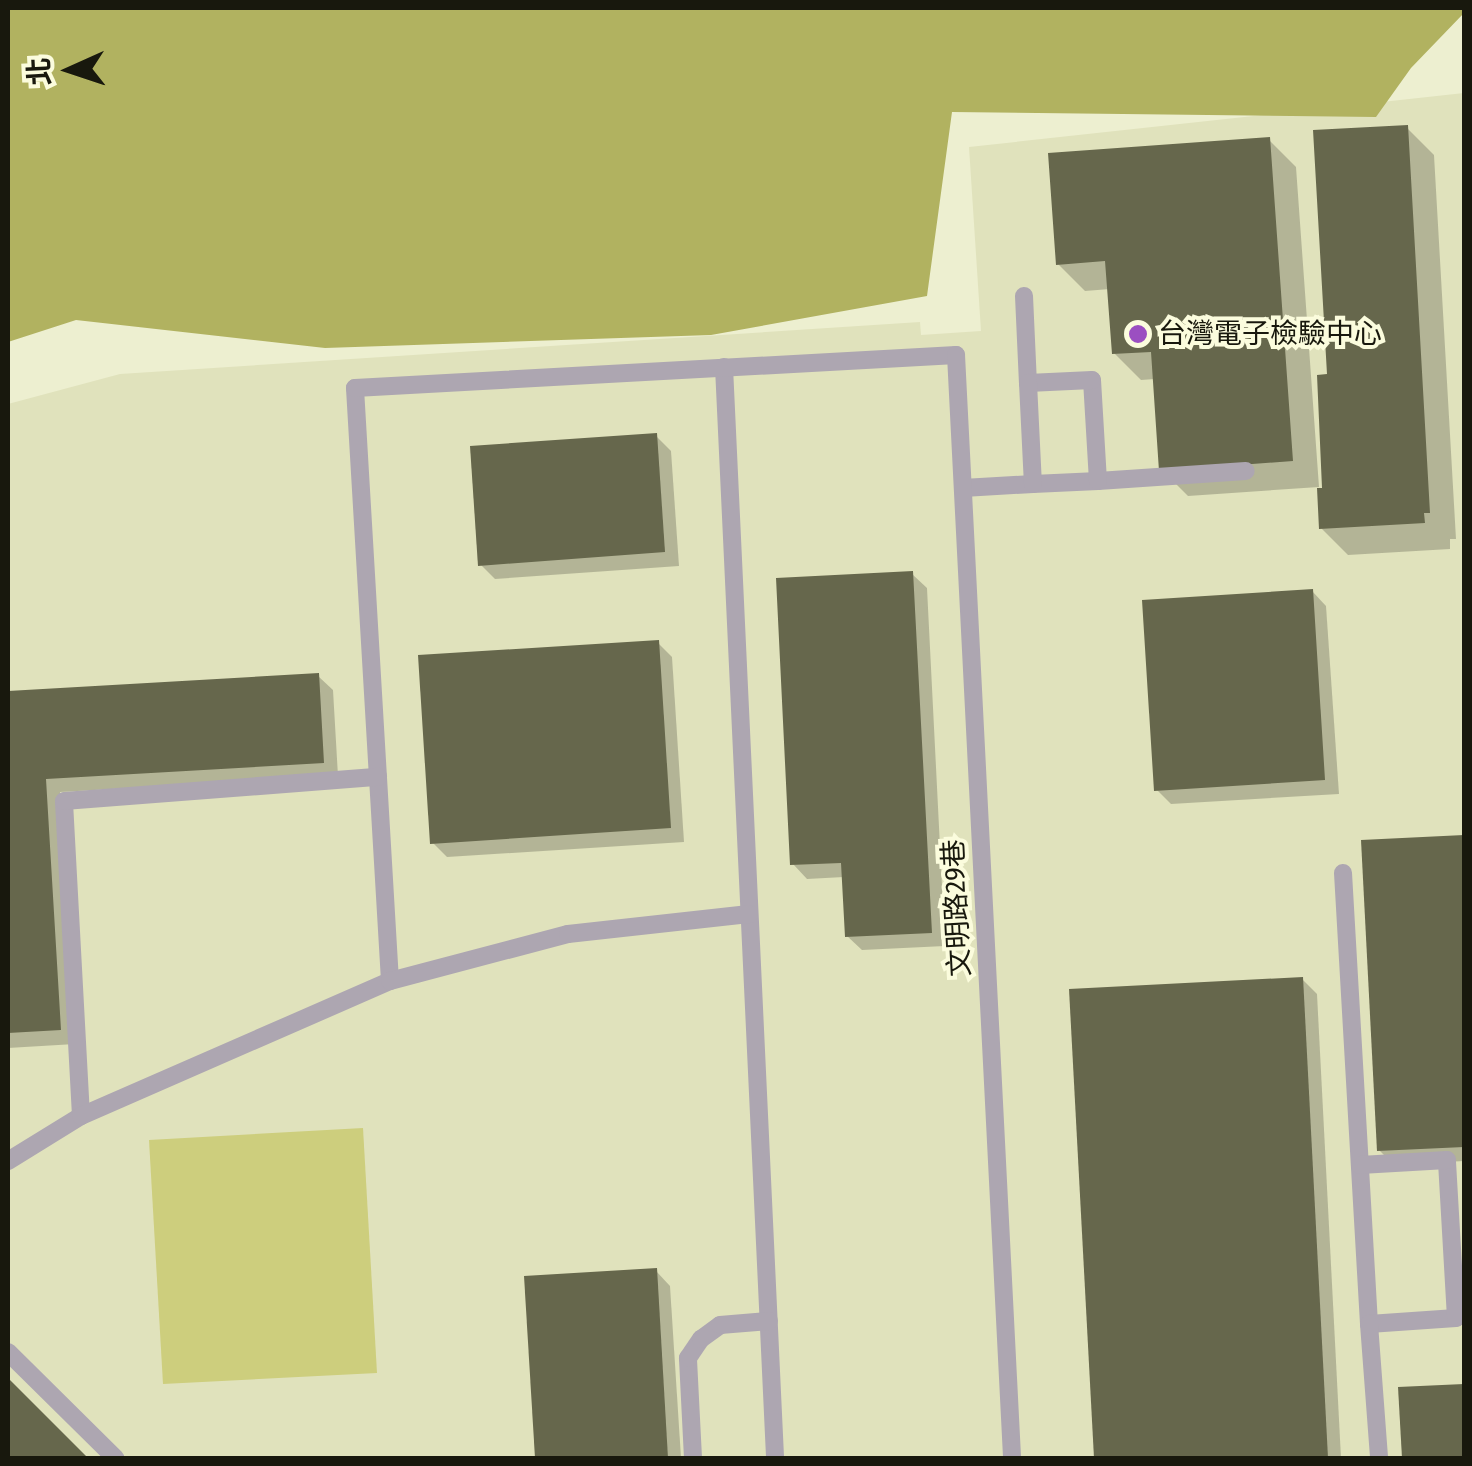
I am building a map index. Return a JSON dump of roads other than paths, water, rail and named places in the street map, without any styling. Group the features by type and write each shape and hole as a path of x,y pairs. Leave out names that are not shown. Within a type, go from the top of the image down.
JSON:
{"lane":[{"path":"1024,296 1034,484"},
{"name":"文明路29巷","path":"724,366 956,355 1012,1458"},
{"path":"390,981 355,388 724,366 775,1458"},
{"path":"1028,383 1092,380 1098,480"},
{"path":"963,488 1246,471"},
{"path":"81,1116 64,801 378,777"},
{"path":"1343,873 1378,1458"},
{"path":"8,1160 81,1116 390,981 568,934 749,914"},
{"path":"1360,1165 1447,1160 1457,1240 1456,1318 1369,1324"},
{"path":"693,1458 688,1358 720,1325 769,1321"},
{"path":"8,1352 116,1458"}],"place":[{"name":"台灣電子檢驗中心","path":"1138,334"}]}
